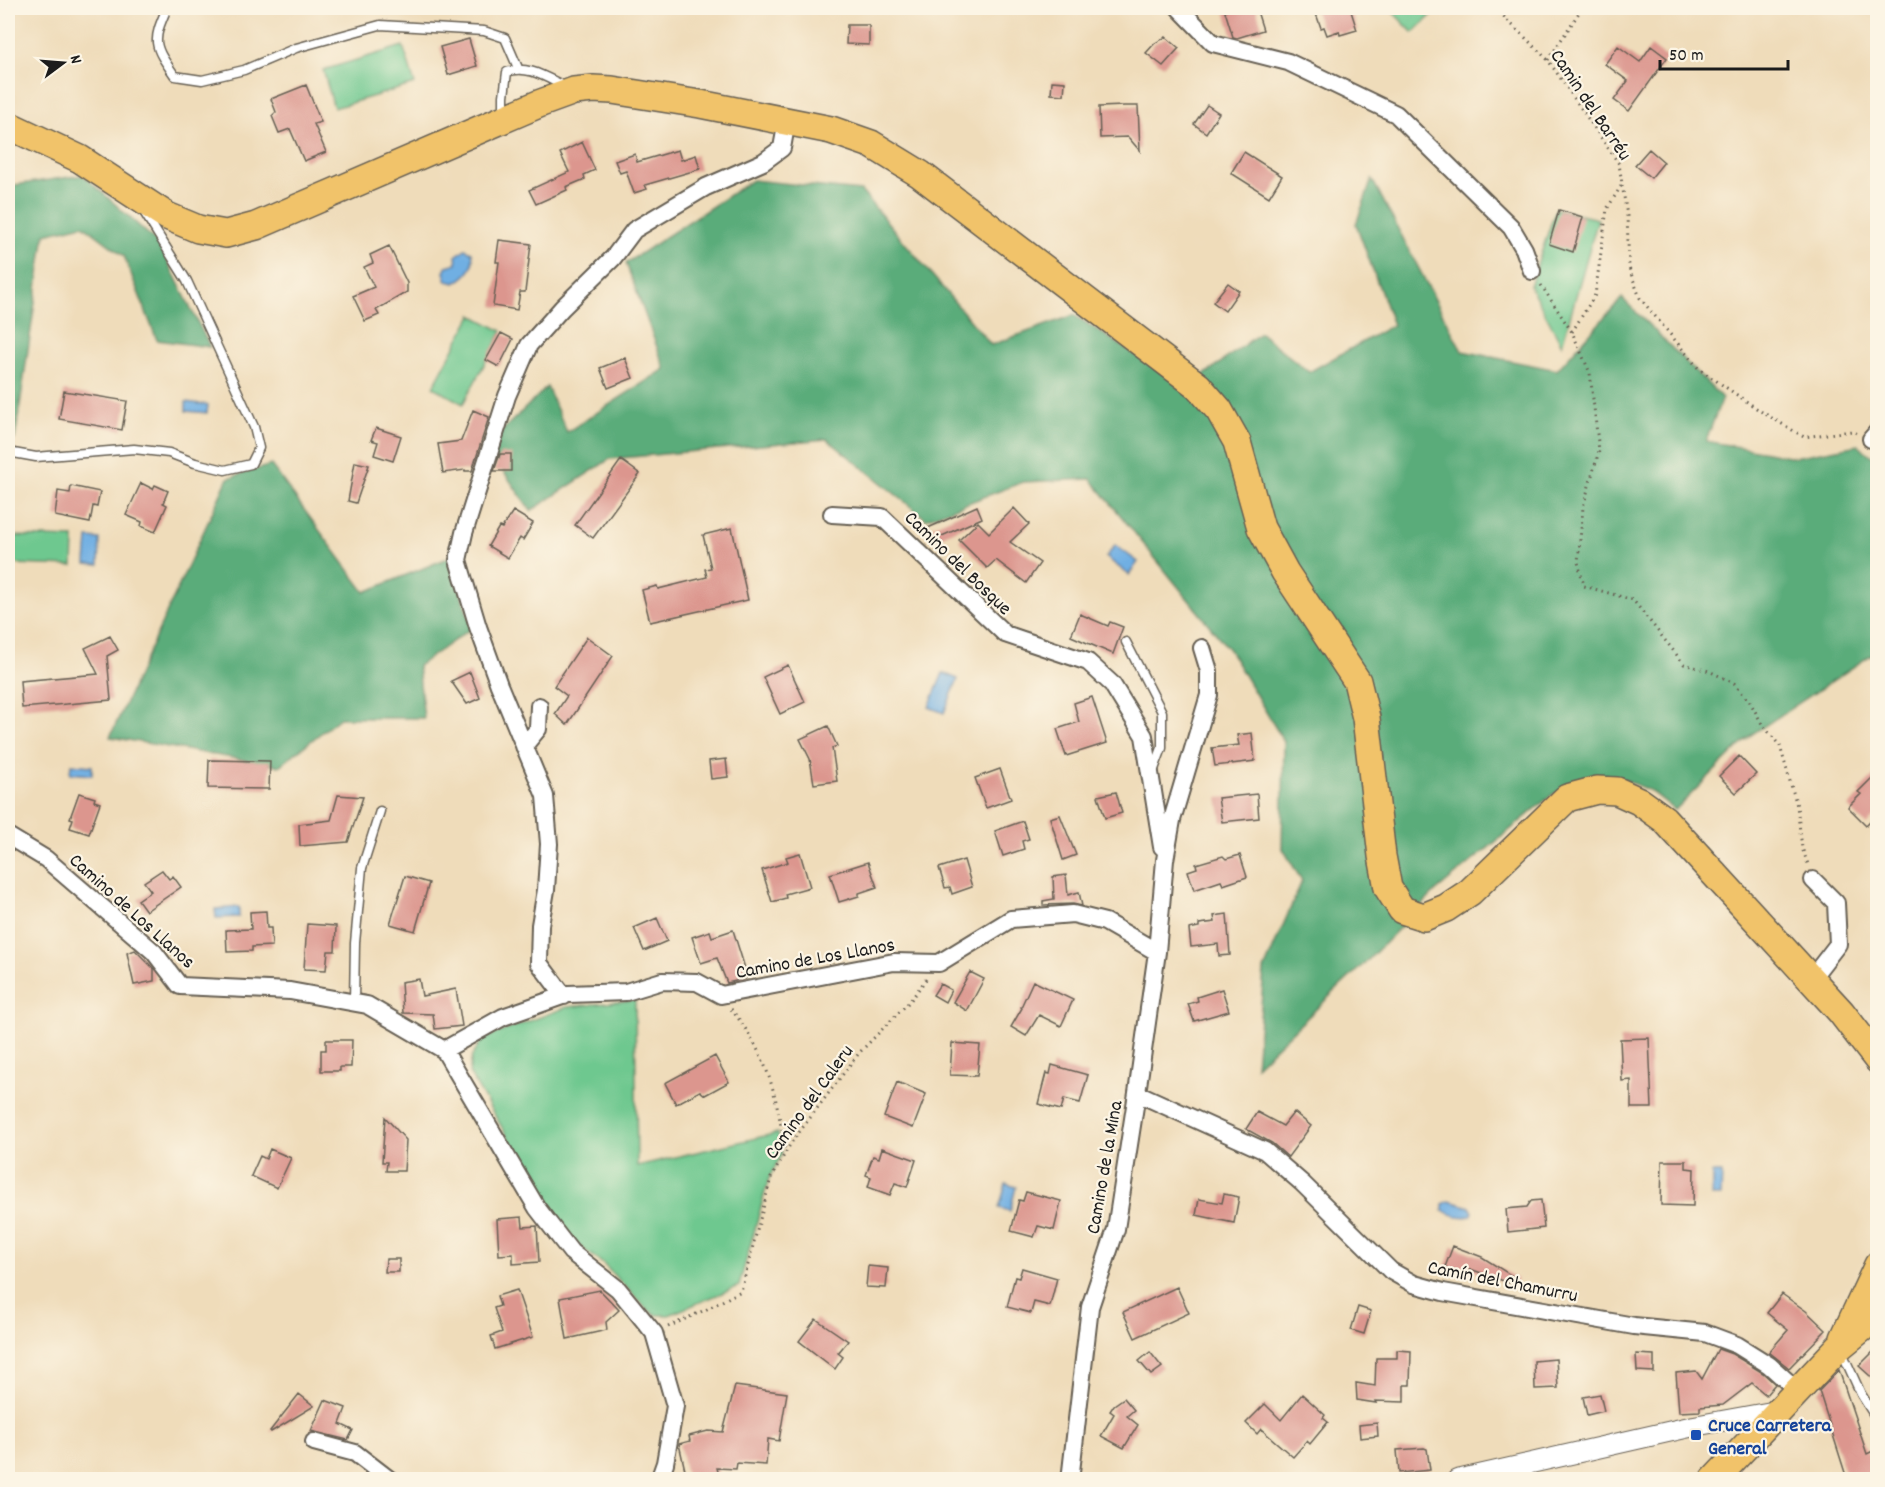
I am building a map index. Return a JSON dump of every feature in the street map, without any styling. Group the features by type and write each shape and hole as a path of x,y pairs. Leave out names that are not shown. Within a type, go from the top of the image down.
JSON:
{"highway":[{"path":"8,125 80,159 167,216 198,229 226,234 256,226 574,91 612,90 788,121 831,130 871,144 920,174 1198,386 1219,410 1238,442 1261,528 1285,572 1357,681 1366,718 1382,856 1388,888 1402,910 1424,916 1446,908 1470,892 1567,798 1597,790 1617,792 1639,801 1664,819 1841,1012 1878,1060"},
{"path":"1839,1347 1877,1270"},
{"path":"1714,1479 1839,1347 1876,1315"}],"street":[{"path":"1179,8 1213,43 1288,62 1396,114 1511,227 1524,249 1532,271"},
{"path":"564,996 539,963 540,925 546,890 549,843 545,796 499,685 478,627 458,560 464,533 507,396 529,345 613,258 634,230 706,187 762,162 782,148 788,121"},
{"name":"Camino del Bosque","path":"832,514 882,517 1005,634 1088,662 1112,684 1144,736 1165,860"},
{"path":"1165,860 1172,820 1209,695 1209,671 1202,648"},
{"path":"524,746 538,729 539,706"},
{"name":"Camino de Los Llanos","path":"8,836 45,859 154,952 180,986 290,991 367,1005 444,1050 503,1017 564,996 626,992 662,981 697,982 721,994 894,962 939,963"},
{"name":"Camino de la Mina","path":"1070,1479 1090,1307 1116,1228 1137,1092 1157,952 1165,860"},
{"path":"1811,979 1838,944 1836,903 1813,880"},
{"path":"939,963 1011,919 1073,914 1105,922 1157,952"},
{"path":"444,1050 537,1208 571,1252 618,1288 654,1333 675,1406 665,1462 659,1479"},
{"name":"Camín del Chamurru","path":"1137,1092 1265,1151 1302,1183 1390,1271 1414,1284 1443,1292 1634,1326 1705,1333 1737,1345 1769,1365 1798,1390"},
{"path":"1457,1479 1704,1424 1777,1411"},
{"path":"314,1442 356,1453 390,1479"}],"lane":[{"path":"167,8 157,30 158,51 174,76 202,80 244,70 296,48 380,25 484,31 505,38 518,68"},
{"path":"504,119 507,72 518,68 540,74 574,91"},
{"path":"8,452 36,457 134,449 169,453 195,463 225,470 251,464 259,448 250,418 187,281 132,193"},
{"path":"1126,642 1162,712 1162,748 1151,778"},
{"path":"354,1002 355,943 362,868 380,811"},
{"path":"1839,1347 1861,1394 1878,1422"}],"path":[{"name":"Camin del Barréu","path":"1495,8 1548,60 1619,164 1627,216 1629,268 1640,298 1699,369 1762,412 1804,437 1852,432 1874,435"},
{"path":"1548,60 1582,8"},
{"path":"1572,332 1595,295 1607,209 1622,184"},
{"path":"1532,271 1572,332 1590,373 1599,451 1583,507 1578,562 1584,586 1633,600 1684,664 1709,671 1734,683 1750,702 1762,724 1780,746 1797,806 1802,848 1813,880"},
{"name":"Camino del Caleru","path":"654,1333 707,1310 741,1291 771,1179 786,1154 859,1053 910,1001 939,963"},
{"path":"721,994 746,1028 773,1083 786,1154"}],"green space":[{"path":"1389,8 1435,8 1437,10 1413,33"},
{"path":"403,46 415,84 334,108 323,70"},
{"path":"83,175 159,244 210,347 157,340 124,256 83,225 45,234 15,439 8,439 8,186"},
{"path":"1372,179 1462,351 1557,370 1622,298 1722,398 1706,441 1794,457 1858,445 1877,460 1877,651 1751,735 1675,810 1651,791 1620,778 1582,779 1552,795 1435,892 1368,960 1256,1066 1264,970 1302,881 1282,847 1284,742 1230,651 1091,479 1023,482 926,519 827,439 610,459 531,511 486,446 547,387 567,432 665,369 626,263 752,180 861,191 991,345 1074,315 1187,388 1260,333 1309,372 1393,325 1356,224"},
{"path":"1556,209 1598,219 1562,345 1530,286"},
{"path":"472,315 502,331 463,404 433,387"},
{"path":"271,465 365,592 450,557 472,628 418,666 424,718 340,718 279,766 110,737 228,478"},
{"path":"13,536 74,538 73,566 12,564"},
{"path":"635,1000 637,1166 778,1133 782,1154 769,1178 739,1286 669,1315 657,1315 648,1310 603,1264 573,1241 469,1073 472,1056 482,1039 567,1007"}],"water":[{"path":"465,249 472,252 473,262 470,270 455,283 447,281 444,272 447,266 457,263 456,256"},
{"path":"186,402 208,405 207,413 186,411"},
{"path":"88,538 100,539 99,565 86,564"},
{"path":"1115,545 1138,562 1129,575 1106,557"},
{"path":"943,673 958,679 944,713 929,707"},
{"path":"71,764 92,766 92,775 70,773"},
{"path":"239,907 239,917 216,918 215,909"},
{"path":"1712,1173 1722,1173 1721,1196 1712,1196"},
{"path":"1006,1184 1016,1187 1010,1211 999,1208"},
{"path":"1449,1201 1470,1207 1473,1212 1471,1216 1452,1215 1443,1210 1443,1204"}],"building":[{"path":"1224,8 1256,8 1263,30 1237,38 1233,37"},
{"path":"1314,8 1350,8 1357,30 1340,35 1339,31 1327,35 1324,27 1321,28"},
{"path":"847,25 869,25 869,45 846,44"},
{"path":"1166,37 1179,48 1163,66 1146,53 1155,43"},
{"path":"469,39 477,66 448,75 440,47"},
{"path":"1618,46 1640,62 1651,46 1667,58 1629,111 1614,100 1628,81 1605,64"},
{"path":"1052,81 1065,82 1064,95 1051,94"},
{"path":"306,85 321,122 314,124 326,152 304,161 290,129 279,133 272,116 276,112 271,99"},
{"path":"1207,105 1219,113 1206,133 1194,124"},
{"path":"1138,106 1140,151 1128,137 1100,138 1099,107"},
{"path":"582,142 595,170 584,175 585,179 566,187 567,190 536,204 529,190 569,172 560,153"},
{"path":"1649,149 1664,162 1651,178 1635,165"},
{"path":"678,150 681,160 696,155 700,169 645,185 647,189 634,193 626,171 620,173 615,161 635,154 637,162"},
{"path":"1244,152 1282,176 1269,197 1231,173"},
{"path":"1559,210 1583,217 1573,252 1549,244"},
{"path":"499,240 531,244 525,292 520,292 517,310 493,306 499,262 496,262"},
{"path":"389,246 407,283 407,292 376,310 379,315 365,321 353,296 374,287 364,267 373,263 370,255"},
{"path":"1228,283 1239,291 1225,311 1213,302"},
{"path":"501,333 513,339 499,367 486,360"},
{"path":"625,358 633,378 608,388 600,368"},
{"path":"64,391 127,401 122,430 59,419"},
{"path":"473,410 489,417 472,471 443,473 438,444 461,441"},
{"path":"376,428 401,436 393,461 374,455 378,442 371,440"},
{"path":"500,454 511,454 511,471 494,471"},
{"path":"621,460 640,474 593,538 575,525"},
{"path":"355,462 369,465 356,503 348,501"},
{"path":"141,483 153,489 155,485 168,491 163,503 167,505 155,532 141,526 142,522 126,515"},
{"path":"71,486 100,492 97,507 93,506 90,523 55,516 58,491 70,493"},
{"path":"977,506 982,518 933,540 928,528"},
{"path":"1014,508 1029,524 1010,542 1040,563 1026,583 996,560 987,568 959,540 978,522 989,533"},
{"path":"513,511 533,523 523,540 520,538 508,558 488,546 499,527 502,528"},
{"path":"732,528 748,600 650,622 642,590 657,586 658,589 707,577 705,569 711,568 703,535"},
{"path":"1080,614 1108,626 1110,622 1123,627 1113,654 1071,636"},
{"path":"110,636 118,650 107,656 111,700 22,708 20,681 98,674 85,648"},
{"path":"587,637 613,656 567,725 555,714 567,696 554,686"},
{"path":"788,665 805,702 780,714 763,677"},
{"path":"470,672 480,698 467,704 451,681"},
{"path":"1092,697 1107,743 1066,756 1057,729 1079,722 1074,703"},
{"path":"828,726 837,746 832,748 837,781 814,784 810,759 800,739"},
{"path":"1252,733 1255,761 1215,766 1212,748 1239,745 1237,735"},
{"path":"1739,756 1756,774 1736,793 1719,776"},
{"path":"726,759 728,777 711,779 709,761"},
{"path":"209,760 270,761 269,789 208,788"},
{"path":"1000,769 1011,799 986,808 975,778"},
{"path":"1878,772 1878,813 1866,825 1848,807 1861,794 1858,792"},
{"path":"1116,792 1122,813 1105,818 1098,796"},
{"path":"79,793 95,798 94,801 100,803 89,834 70,828 73,819 70,818"},
{"path":"1257,794 1259,818 1222,822 1218,798"},
{"path":"338,795 363,797 348,842 300,846 299,824 331,820"},
{"path":"1060,815 1076,855 1063,860 1050,818"},
{"path":"1023,821 1029,839 1022,841 1024,849 1003,856 995,831"},
{"path":"800,853 810,887 785,894 786,898 772,902 762,870 788,862 786,857"},
{"path":"1240,855 1247,877 1223,885 1221,881 1194,890 1188,871 1197,868 1196,864 1223,856 1226,859"},
{"path":"964,860 972,887 952,894 950,887 945,888 939,868"},
{"path":"868,862 877,887 839,902 830,874"},
{"path":"162,870 169,879 173,876 181,887 146,911 138,900 151,891 144,882"},
{"path":"1066,875 1068,895 1079,892 1082,906 1043,905 1043,901 1054,899 1053,877"},
{"path":"405,876 429,883 415,931 390,924"},
{"path":"266,911 267,928 271,928 272,946 252,947 252,951 227,952 226,930 251,929 250,912"},
{"path":"1227,914 1230,955 1219,956 1218,944 1191,947 1189,929 1199,927 1199,924 1215,922 1214,916"},
{"path":"657,918 667,941 644,951 634,928"},
{"path":"307,924 336,926 335,951 328,951 326,970 304,969"},
{"path":"733,930 748,978 727,983 717,958 701,963 692,937 710,931 712,937"},
{"path":"135,950 154,969 154,981 134,985 127,953"},
{"path":"970,972 984,979 967,1011 953,1002"},
{"path":"419,979 422,996 456,989 462,1026 435,1029 433,1014 403,1013 401,982"},
{"path":"1033,981 1073,1000 1061,1026 1039,1015 1026,1036 1011,1027"},
{"path":"940,984 951,990 945,1002 933,995"},
{"path":"1222,989 1229,1011 1194,1021 1188,1004 1198,1001 1197,997"},
{"path":"1649,1038 1652,1108 1631,1108 1631,1080 1622,1081 1620,1039"},
{"path":"326,1040 352,1040 351,1067 340,1067 340,1071 321,1071 321,1050 326,1050"},
{"path":"952,1043 980,1045 977,1076 950,1075"},
{"path":"715,1056 729,1082 705,1095 700,1091 676,1104 665,1083"},
{"path":"1052,1065 1088,1075 1080,1103 1064,1099 1061,1110 1038,1104 1046,1073 1050,1074"},
{"path":"897,1082 926,1094 913,1128 884,1117"},
{"path":"1257,1112 1283,1126 1294,1112 1311,1126 1288,1157 1272,1143 1246,1129"},
{"path":"385,1117 406,1140 404,1171 386,1171 387,1162 382,1162"},
{"path":"882,1148 916,1160 907,1187 895,1183 890,1195 868,1187 871,1177 866,1175 873,1156 879,1158"},
{"path":"270,1149 291,1158 277,1188 251,1176 260,1156 266,1159"},
{"path":"1662,1161 1686,1161 1686,1168 1694,1169 1693,1206 1661,1205"},
{"path":"1026,1192 1061,1201 1054,1230 1038,1226 1034,1237 1011,1231 1019,1200 1023,1201"},
{"path":"1224,1194 1239,1197 1234,1223 1196,1215 1199,1199 1222,1203"},
{"path":"1541,1200 1544,1228 1508,1232 1506,1209 1527,1207 1531,1201"},
{"path":"522,1217 523,1227 537,1226 539,1262 513,1264 513,1254 499,1255 497,1219"},
{"path":"1453,1246 1482,1257 1517,1279 1515,1285 1470,1269 1467,1275 1445,1267"},
{"path":"386,1259 399,1259 399,1272 385,1272"},
{"path":"868,1266 888,1268 886,1288 866,1287"},
{"path":"1022,1268 1057,1278 1050,1306 1034,1302 1031,1313 1007,1307 1015,1277 1019,1278"},
{"path":"1177,1287 1189,1313 1135,1338 1123,1312"},
{"path":"517,1290 533,1337 495,1349 491,1336 502,1332 494,1308 500,1306 497,1296"},
{"path":"600,1290 619,1310 606,1322 607,1330 567,1339 560,1298"},
{"path":"1782,1294 1806,1311 1826,1330 1789,1368 1769,1352 1788,1330 1767,1313"},
{"path":"1358,1307 1371,1311 1364,1334 1351,1330"},
{"path":"816,1319 848,1341 838,1353 843,1357 835,1369 799,1341"},
{"path":"1878,1347 1878,1383 1859,1366"},
{"path":"1718,1349 1732,1354 1763,1373 1775,1384 1766,1395 1752,1383 1723,1405 1700,1407 1700,1411 1679,1412 1676,1373 1696,1371 1702,1379"},
{"path":"1397,1350 1411,1351 1410,1385 1404,1385 1404,1402 1375,1401 1376,1403 1357,1400 1356,1383 1375,1386 1376,1358 1397,1358"},
{"path":"1150,1352 1162,1367 1151,1375 1139,1361"},
{"path":"1636,1354 1654,1355 1654,1372 1637,1371"},
{"path":"1556,1359 1558,1388 1535,1389 1534,1361"},
{"path":"1839,1370 1867,1454 1873,1451 1878,1457 1878,1479 1847,1479 1819,1391"},
{"path":"735,1386 787,1393 779,1441 768,1439 766,1465 737,1463 736,1469 717,1468 720,1479 687,1479 679,1444 690,1441 689,1436 708,1431 723,1432"},
{"path":"299,1394 314,1406 271,1432 270,1431"},
{"path":"1302,1394 1325,1415 1323,1418 1328,1422 1310,1444 1307,1441 1293,1457 1261,1429 1257,1434 1246,1423 1265,1404 1281,1420"},
{"path":"1600,1394 1604,1411 1587,1415 1583,1397"},
{"path":"1124,1398 1134,1410 1127,1416 1138,1425 1124,1448 1101,1436 1114,1414 1110,1411"},
{"path":"325,1400 346,1408 340,1424 353,1430 348,1440 311,1431"},
{"path":"1377,1423 1378,1436 1360,1438 1359,1425"},
{"path":"1427,1449 1430,1470 1399,1473 1397,1450"}],"place":[{"name":"Cruce Carretera General","path":"1696,1435"}]}
